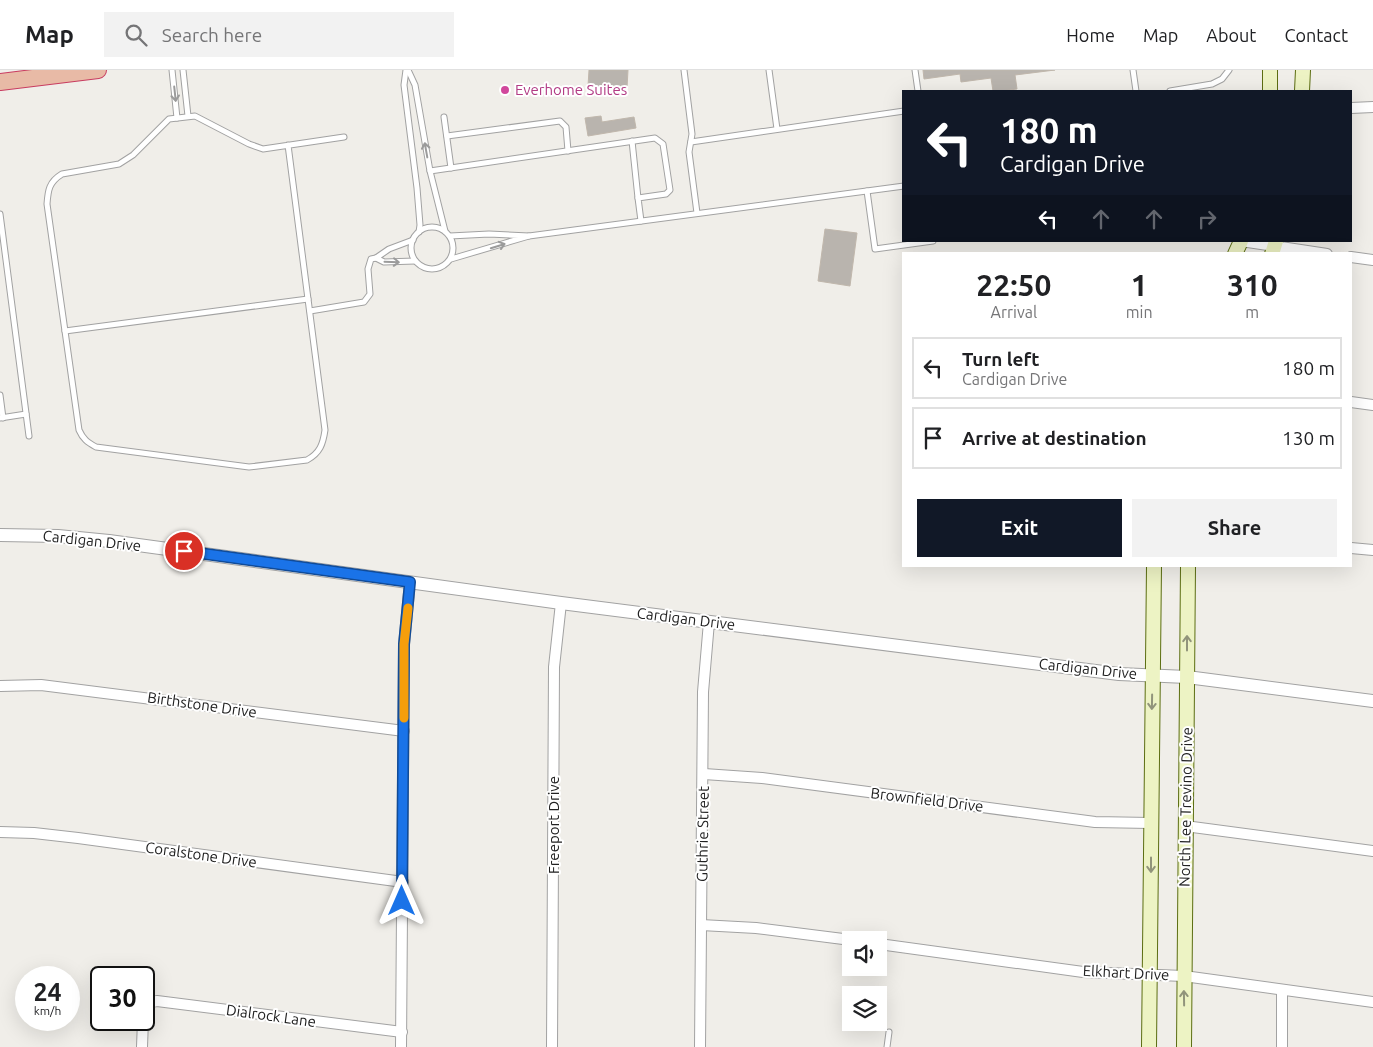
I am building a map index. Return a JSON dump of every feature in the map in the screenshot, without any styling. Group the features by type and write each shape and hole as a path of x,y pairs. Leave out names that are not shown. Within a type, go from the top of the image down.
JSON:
{"highway":[{"path":"0,82 98,70"}],"main road":[{"path":"1270,70 1270,90"},
{"path":"1302,90 1303,70"},
{"path":"1149,1047 1154,567"},
{"name":"North Lee Trevino Drive","path":"1184,1047 1188,567"}],"street":[{"path":"1352,108 1373,107"},
{"path":"1246,242 1312,252"},
{"path":"1352,257 1373,260"},
{"path":"1352,402 1373,405"},
{"name":"Cardigan Drive","path":"0,535 58,536 109,541 561,603 1119,674 1187,677 1373,701"},
{"path":"1352,548 1373,550"},
{"path":"401,1047 404,644 410,582"},
{"name":"Freeport Drive","path":"552,1047 554,667 561,603"},
{"name":"Guthrie Street","path":"700,1047 704,774 703,692 709,622"},
{"name":"Birthstone Drive","path":"0,686 41,685 60,687 404,731"},
{"name":"Brownfield Drive","path":"704,774 762,778 1095,822 1150,824"},
{"path":"1185,826 1373,852"},
{"name":"Coralstone Drive","path":"0,832 78,838 403,882"},
{"path":"701,925 756,928 842,939"},
{"name":"Elkhart Drive","path":"887,945 1083,972 1184,976 1373,1002"},
{"path":"1282,990 1282,1047"},
{"name":"Dialrock Lane","path":"155,1001 402,1032"},
{"path":"142,1047 143,1031"}],"lane":[{"path":"172,70 177,118"},
{"path":"183,70 188,116"},
{"path":"407,70 415,85 430,171 448,234 454,246 451,258"},
{"path":"407,70 404,85 417,188 419,232"},
{"path":"684,70 692,134 689,152 697,214"},
{"path":"769,70 777,129"},
{"path":"915,70 918,90"},
{"path":"1134,70 1136,90"},
{"path":"1176,90 1212,84 1222,79 1229,70"},
{"path":"691,142 902,111"},
{"path":"288,145 325,430 324,440 316,456 307,460 250,467 96,447 88,443 82,438 79,430 47,204 49,185 54,178 62,174 120,164 133,155 169,118 195,116 249,144 263,148 344,137"},
{"path":"444,117 451,168"},
{"path":"447,136 560,121 566,127 568,151"},
{"path":"430,171 655,138 663,144 670,190 666,194 638,198"},
{"path":"632,141 640,221"},
{"path":"376,258 384,262 415,261 428,269 435,269 441,268 451,258 529,236 902,186"},
{"path":"867,191 875,249 926,242"},
{"path":"0,214 29,436"},
{"path":"310,311 364,302 370,294 368,268 371,259 376,258 389,249 413,240 419,232 430,227 436,227 448,234 529,236"},
{"path":"413,240 412,254 415,261"},
{"path":"65,331 308,298"},
{"path":"0,395 2,418 26,414"},
{"path":"886,1047 889,1032"}],"building":[{"path":"589,70 628,70 627,88 588,86"},
{"path":"923,70 1055,70 1015,75 1017,89 1010,90 993,90 991,78 961,82 960,74 924,79"},
{"path":"601,116 602,122 634,117 636,128 588,136 585,118"},
{"path":"825,229 857,233 850,286 818,281"}],"slow traffic":[{"path":"404,718 404,644 408,608"}],"place":[{"name":"Everhome Suites","path":"505,90"}],"route":[{"path":"184,551 410,582 404,644 402,901"}]}
